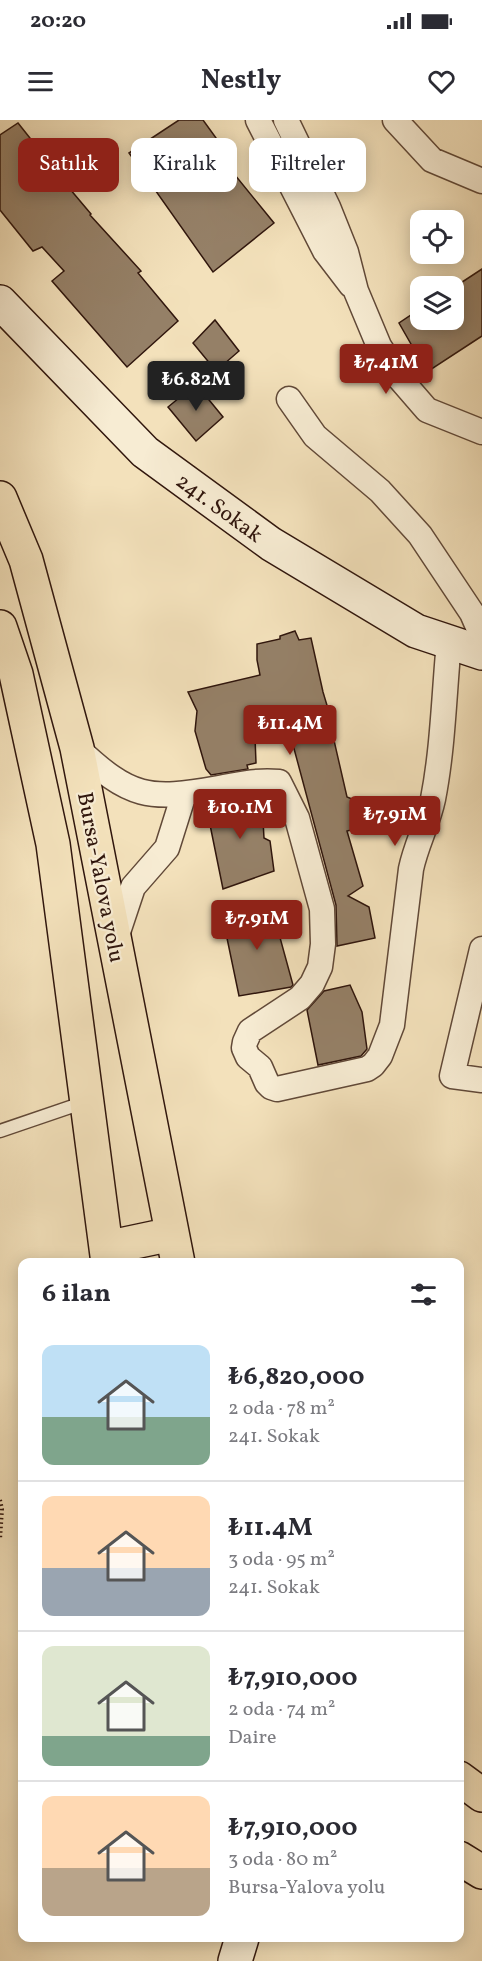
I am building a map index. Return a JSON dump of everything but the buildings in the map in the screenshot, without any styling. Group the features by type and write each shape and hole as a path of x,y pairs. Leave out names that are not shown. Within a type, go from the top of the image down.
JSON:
{"highway":[{"name":"Bursa-Yalova yolu","path":"0,498 26,560 77,748 175,1249"},
{"name":"Bursa-Yalova yolu","path":"0,627 16,674 53,844 107,1255"},
{"path":"107,1255 175,1249"},
{"path":"464,1782 482,1795"},
{"path":"464,1861 482,1872"}],"street":[{"path":"258,120 325,251 356,291"},
{"path":"286,120 328,207 346,252 356,291 379,346 401,380 427,410 482,432"},
{"path":"395,120 432,160 482,181"},
{"name":"241. Sokak","path":"0,302 145,452 270,544 416,631 482,653"},
{"path":"289,399 315,436 380,491 420,535 472,613 482,636"},
{"path":"77,748 108,776 133,790 154,795 184,794 260,780 279,782 297,818 322,909 323,944 320,967 312,984 300,998 250,1031 244,1048 248,1057 260,1067 267,1083 277,1089 367,1069 380,1056 392,1025 412,863 430,813 435,783 449,642"},
{"path":"115,943 133,887 166,848 184,794"},
{"path":"482,949 452,1076 482,1080"},
{"path":"235,1961 241,1942"}],"lane":[{"path":"0,1131 87,1102"}],"path":[{"path":"0,1500 2,1509 0,1540"}]}
